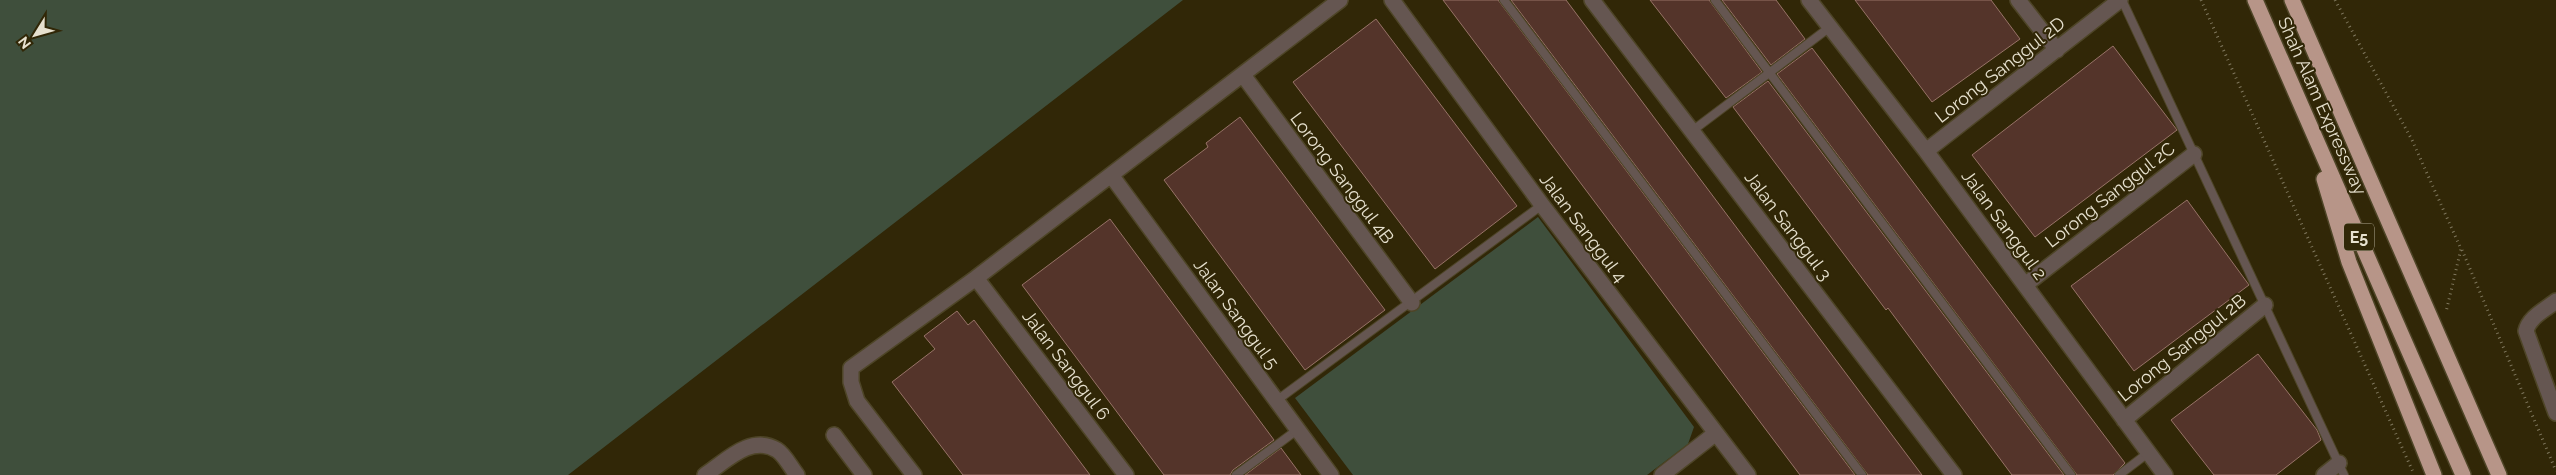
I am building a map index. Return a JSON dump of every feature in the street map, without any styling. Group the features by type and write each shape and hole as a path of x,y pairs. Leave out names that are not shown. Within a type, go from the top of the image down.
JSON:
{"highway":[{"name":"Shah Alam Expressway","path":"2254,0 2462,475"},
{"name":"Shah Alam Expressway","path":"2292,0 2499,475"},
{"path":"2307,120 2349,262 2434,475"},
{"path":"2469,406 2506,475"}],"street":[{"path":"914,475 857,400 851,382 851,368 976,278 1340,0"},
{"name":"Jalan Sanggul 4","path":"1392,0 1542,205 1748,475"},
{"name":"Jalan Sanggul 3","path":"1592,0 1954,475"},
{"name":"Jalan Sanggul 2","path":"1809,0 1926,151 2165,475"},
{"path":"2018,0 2057,50"},
{"name":"Lorong Sanggul 2D","path":"1926,151 2121,0"},
{"name":"Lorong Sanggul 4B","path":"1243,75 1412,303"},
{"name":"Lorong Sanggul 2C","path":"2024,285 2194,154"},
{"name":"Jalan Sanggul 5","path":"1111,175 1331,475"},
{"name":"Jalan Sanggul 6","path":"976,278 1126,475"},
{"path":"2556,301 2533,318 2528,324 2526,331 2556,413"},
{"name":"Lorong Sanggul 2B","path":"2124,420 2265,305"},
{"path":"1662,475 1716,433"},
{"path":"834,435 864,475"},
{"path":"705,475 745,448 760,444 778,451 797,475"},
{"path":"2324,475 2342,469"}],"lane":[{"path":"1504,0 1862,475"},
{"path":"1715,0 2071,475"},
{"path":"2121,0 2342,469"},
{"path":"1692,131 1830,27"},
{"path":"1276,401 1412,303 1542,205"},
{"path":"1236,475 1298,430"},
{"path":"2119,475 2148,453"}],"path":[{"path":"2201,0 2415,475"},
{"path":"2335,0 2412,140 2462,249 2556,471"},
{"path":"2440,340 2462,249"}],"green space":[{"path":"0,0 1183,0 568,475 0,475"},
{"path":"1538,217 1694,427 1688,444 1647,475 1353,475 1295,398"}],"building":[{"path":"1443,0 1498,0 1855,475 1800,475"},
{"path":"1511,0 1566,0 1922,475 1868,475"},
{"path":"1650,0 1709,0 1762,72 1726,98"},
{"path":"1722,0 1776,0 1805,39 1771,65"},
{"path":"1855,0 1991,0 2020,39 1932,102"},
{"path":"1376,19 1517,206 1435,269 1293,82"},
{"path":"2113,46 2177,130 2035,237 1972,155"},
{"path":"1812,48 2125,463 2113,475 2077,475 1777,74"},
{"path":"1768,81 2064,475 2012,475 1888,308 1886,310 1733,107"},
{"path":"1240,117 1385,310 1305,370 1164,180 1208,147 1206,143"},
{"path":"2187,200 2249,285 2134,371 2071,286"},
{"path":"1110,219 1274,440 1233,470 1230,475 1164,475 1022,285"},
{"path":"957,311 968,325 974,320 1090,475 963,475 892,382 935,349 924,336"},
{"path":"2258,354 2317,430 2321,440 2276,475 2214,475 2171,420"},
{"path":"1281,448 1301,475 1245,475"}]}
